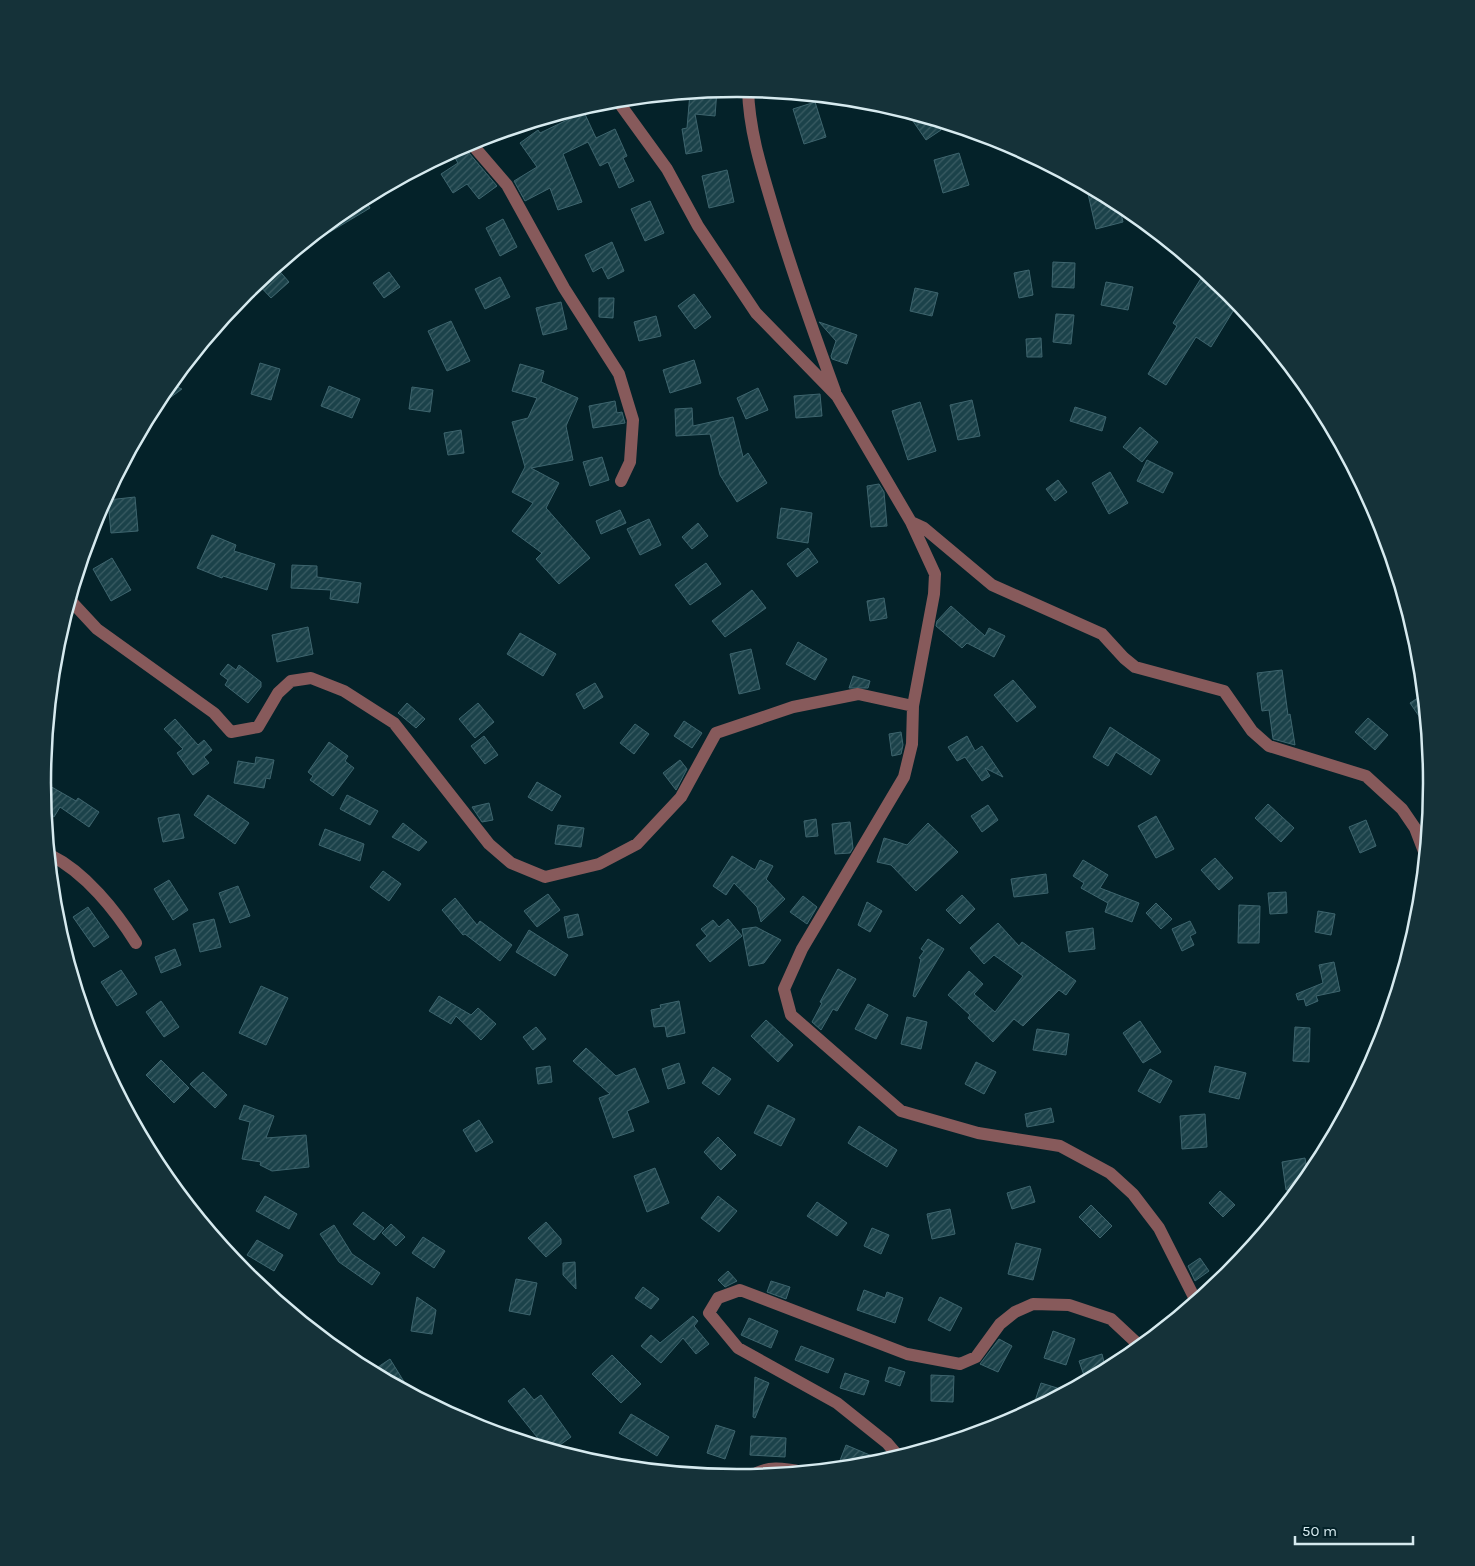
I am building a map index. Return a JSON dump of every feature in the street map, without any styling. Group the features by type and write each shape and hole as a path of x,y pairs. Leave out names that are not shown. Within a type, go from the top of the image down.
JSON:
{"street":[{"path":"748,97 749,111 758,159 794,280 837,396 911,522 935,574 934,594 913,706 912,744 904,777 802,949 784,989 791,1015 901,1112 978,1133 1060,1146 1110,1174 1134,1194 1159,1228 1193,1296"},
{"path":"622,107 667,169 698,226 756,313 837,396"},
{"path":"476,149 507,185 564,288 619,374 633,420 630,462 621,481"},
{"path":"911,522 924,528 992,584 1102,634 1124,658 1136,667 1224,691 1252,730 1269,746 1366,776 1402,809 1415,828 1421,842"},
{"path":"75,605 97,629 214,714 231,732 258,727 278,693 290,681 311,678 344,692 394,723 489,844 511,863 545,877 599,864 637,844 681,796 716,733 793,707 858,694 913,706"},
{"path":"56,859 89,884 120,916 136,943"},
{"path":"893,1451 887,1443 837,1403 738,1348 709,1313 718,1298 740,1290 907,1354 960,1364 976,1357 1000,1324 1015,1312 1033,1304 1069,1305 1111,1319 1135,1342"}],"building":[{"path":"716,97 715,116 695,114 702,151 686,154 682,129 687,128 690,98"},
{"path":"815,102 826,137 804,144 793,109"},
{"path":"585,114 596,138 615,129 627,156 623,158 634,181 619,188 608,162 600,166 588,142 563,154 582,202 558,210 550,188 525,201 514,181 537,167 520,143 538,130 540,133 574,117"},
{"path":"912,119 939,127 941,130 926,140"},
{"path":"468,152 497,186 479,199 467,184 453,193 441,174 458,163 455,158"},
{"path":"959,153 969,185 943,193 934,160"},
{"path":"727,170 734,202 709,208 702,176"},
{"path":"1088,193 1121,213 1123,222 1096,229"},
{"path":"650,201 664,233 645,241 631,209"},
{"path":"368,205 370,208 330,232 356,212"},
{"path":"503,219 517,247 500,256 486,228"},
{"path":"612,242 624,271 608,279 602,267 593,272 585,255"},
{"path":"1053,262 1075,263 1074,288 1052,287"},
{"path":"1029,270 1033,295 1019,298 1014,273"},
{"path":"280,272 289,282 271,298 262,288"},
{"path":"389,272 400,287 384,298 373,283"},
{"path":"500,277 510,297 485,309 475,289"},
{"path":"1201,278 1234,310 1211,347 1196,337 1166,385 1148,374 1177,326 1173,323"},
{"path":"1106,282 1133,287 1128,310 1101,305"},
{"path":"915,288 938,293 932,316 910,311"},
{"path":"694,294 711,317 695,329 678,306"},
{"path":"599,298 614,298 613,318 599,317"},
{"path":"561,302 567,329 543,335 536,308"},
{"path":"1056,314 1074,315 1071,344 1053,342"},
{"path":"656,316 661,336 639,341 634,322"},
{"path":"451,321 470,361 447,371 428,331"},
{"path":"819,322 857,335 847,364 832,359 831,356 836,341"},
{"path":"1041,338 1042,357 1027,357 1026,339"},
{"path":"694,360 701,383 670,393 663,370"},
{"path":"260,363 280,369 271,400 251,394"},
{"path":"520,364 544,371 541,382 578,398 566,426 573,460 531,468 559,483 546,508 590,558 559,584 536,559 542,553 512,531 533,503 512,492 525,467 512,422 528,418 537,398 512,391"},
{"path":"329,386 360,399 352,418 321,406"},
{"path":"177,387 182,389 170,398"},
{"path":"412,387 433,390 430,412 409,409"},
{"path":"758,388 768,410 746,419 737,398"},
{"path":"820,394 822,416 796,418 794,396"},
{"path":"972,400 980,436 958,440 950,405"},
{"path":"615,401 617,413 622,412 625,423 593,428 589,406"},
{"path":"920,402 936,451 908,460 892,411"},
{"path":"1075,407 1106,417 1102,431 1070,421"},
{"path":"692,408 693,426 733,417 743,457 748,453 767,483 737,502 720,475 710,434 676,436 675,409"},
{"path":"1140,427 1158,442 1142,462 1123,447"},
{"path":"461,430 464,453 448,455 444,433"},
{"path":"602,457 609,480 590,486 583,462"},
{"path":"1147,460 1173,473 1163,493 1137,481"},
{"path":"1110,472 1128,503 1109,514 1092,483"},
{"path":"1058,480 1067,492 1055,501 1046,489"},
{"path":"879,484 884,492 887,526 871,527 867,486"},
{"path":"135,497 138,531 111,533 109,508 112,500"},
{"path":"781,508 812,513 808,543 777,538"},
{"path":"620,510 626,523 601,534 596,521"},
{"path":"649,519 661,545 640,555 627,529"},
{"path":"698,523 708,536 692,549 682,537"},
{"path":"212,535 236,545 234,551 275,564 267,590 223,576 222,578 197,568"},
{"path":"808,548 818,562 797,577 787,564"},
{"path":"112,558 131,590 111,601 93,569"},
{"path":"706,563 721,584 690,605 675,585"},
{"path":"292,565 317,566 317,577 361,583 358,603 330,599 331,590 291,588"},
{"path":"752,590 766,608 725,637 712,621"},
{"path":"884,598 887,618 870,621 867,601"},
{"path":"951,606 985,636 989,628 1005,636 994,657 967,643 962,648 936,626 937,621"},
{"path":"308,627 313,654 277,662 272,635"},
{"path":"520,633 556,654 543,676 507,654"},
{"path":"798,642 827,659 815,680 786,664"},
{"path":"751,649 760,689 739,694 730,654"},
{"path":"228,664 236,670 239,665 261,682 261,687 248,703 225,685 228,680 220,674"},
{"path":"1282,670 1288,715 1290,714 1295,745 1273,739 1269,710 1262,711 1257,673"},
{"path":"853,676 870,681 868,688 849,688"},
{"path":"1013,680 1036,707 1017,722 994,695"},
{"path":"595,683 603,697 584,709 576,694"},
{"path":"1418,698 1420,718 1410,703"},
{"path":"407,703 425,719 416,728 398,713"},
{"path":"478,703 494,722 475,738 459,719"},
{"path":"1368,718 1388,735 1375,750 1355,732"},
{"path":"175,719 198,745 204,740 212,750 204,757 209,763 193,775 177,753 183,749 164,729"},
{"path":"684,721 702,733 692,748 674,736"},
{"path":"635,724 649,734 634,754 620,743"},
{"path":"1110,727 1160,760 1151,775 1116,752 1108,766 1093,757"},
{"path":"901,732 903,745 901,754 892,756 889,734"},
{"path":"484,736 498,755 485,764 471,746"},
{"path":"967,736 975,751 982,746 1003,777 985,768 990,776 982,781 965,757 957,761 948,747"},
{"path":"329,742 348,756 345,761 354,768 333,796 310,780 313,776 308,772"},
{"path":"256,757 274,760 270,779 266,778 264,788 234,783 238,761 255,764"},
{"path":"680,760 687,769 676,790 663,773"},
{"path":"537,782 561,796 552,811 528,797"},
{"path":"51,787 76,801 78,798 99,812 89,827 60,807 54,817"},
{"path":"208,795 249,823 235,844 194,815"},
{"path":"347,795 378,811 370,825 340,809"},
{"path":"489,803 493,820 482,822 472,807"},
{"path":"1268,804 1294,828 1281,842 1255,818"},
{"path":"988,805 998,820 982,832 971,816"},
{"path":"179,814 184,838 163,842 158,818"},
{"path":"1156,816 1174,849 1156,858 1138,826"},
{"path":"816,819 818,836 806,837 804,821"},
{"path":"1366,820 1376,846 1360,853 1349,827"},
{"path":"850,822 853,848 850,853 835,854 832,824"},
{"path":"403,823 427,842 419,851 392,837"},
{"path":"928,823 958,852 916,891 891,865 877,862 884,838 907,845"},
{"path":"558,825 584,828 581,847 555,844"},
{"path":"325,829 364,844 360,861 319,845"},
{"path":"732,856 755,870 760,860 773,866 766,879 785,899 761,922 757,907 734,883 726,895 713,886"},
{"path":"1215,858 1233,878 1219,890 1201,870"},
{"path":"1083,860 1108,875 1100,888 1139,903 1132,922 1105,912 1108,903 1081,888 1084,883 1073,876"},
{"path":"383,871 401,884 389,901 370,887"},
{"path":"1046,874 1048,893 1014,897 1011,879"},
{"path":"169,880 188,910 173,920 154,889"},
{"path":"238,886 250,916 230,923 219,893"},
{"path":"1286,892 1287,913 1270,914 1268,893"},
{"path":"548,894 560,910 537,927 524,911"},
{"path":"962,895 975,909 960,924 946,910"},
{"path":"803,896 817,907 807,924 790,912"},
{"path":"455,898 477,925 480,921 512,945 500,961 465,934 463,935 442,910"},
{"path":"867,902 882,911 870,932 858,925"},
{"path":"1156,903 1172,919 1161,929 1146,913"},
{"path":"1239,905 1260,906 1259,943 1238,943"},
{"path":"88,907 109,937 94,947 73,917"},
{"path":"1318,911 1335,914 1331,935 1315,932"},
{"path":"578,914 583,935 568,938 564,917"},
{"path":"214,919 221,947 200,952 193,924"},
{"path":"728,919 742,936 710,962 696,945 707,936 701,929 713,920 719,927"},
{"path":"1190,921 1196,933 1190,936 1194,945 1182,951 1172,929"},
{"path":"998,923 1019,946 1022,942 1076,981 1066,995 1059,990 1023,1026 1014,1019 993,1042 968,1018 970,1015 948,995 969,971 983,984 974,994 995,1012 1023,976 994,955 984,964 970,948"},
{"path":"756,927 781,940 764,963 749,966 742,929"},
{"path":"1093,928 1095,949 1069,952 1066,932"},
{"path":"529,930 568,955 555,976 516,952"},
{"path":"928,939 944,949 915,997 913,996 921,959 919,958 924,951 921,949"},
{"path":"175,949 181,965 161,973 155,957"},
{"path":"1334,962 1340,991 1316,996 1318,1001 1306,1006 1304,999 1298,1000 1296,994 1323,983 1319,965"},
{"path":"838,969 856,979 837,1011 833,1009 821,1030 812,1022 822,1003 820,1002"},
{"path":"121,970 137,994 117,1006 101,982"},
{"path":"261,986 288,998 266,1045 239,1033"},
{"path":"439,996 471,1015 478,1008 496,1024 481,1040 456,1016 451,1024 429,1011"},
{"path":"161,1001 179,1027 164,1037 146,1012"},
{"path":"679,1001 685,1033 667,1037 665,1026 654,1027 651,1010 661,1008 660,1005"},
{"path":"868,1004 888,1015 876,1039 855,1029"},
{"path":"907,1017 927,1022 921,1049 901,1044"},
{"path":"766,1020 793,1045 778,1062 751,1036"},
{"path":"1140,1021 1161,1052 1143,1063 1123,1033"},
{"path":"536,1027 546,1039 533,1050 523,1037"},
{"path":"1295,1027 1310,1028 1309,1062 1293,1061"},
{"path":"1037,1029 1069,1034 1066,1055 1033,1050"},
{"path":"586,1048 616,1076 635,1068 649,1102 627,1111 634,1131 613,1138 599,1098 610,1094 573,1061"},
{"path":"161,1060 189,1088 174,1103 146,1075"},
{"path":"976,1062 996,1072 984,1094 965,1084"},
{"path":"679,1063 685,1083 668,1089 662,1069"},
{"path":"550,1066 552,1082 538,1084 536,1068"},
{"path":"1215,1066 1246,1073 1239,1099 1209,1092"},
{"path":"713,1067 731,1079 719,1095 702,1083"},
{"path":"1150,1069 1172,1081 1160,1103 1138,1091"},
{"path":"203,1072 227,1095 215,1108 190,1084"},
{"path":"244,1105 274,1116 266,1138 306,1135 309,1167 272,1171 260,1165 261,1162 242,1159 250,1122 239,1119"},
{"path":"768,1105 795,1119 781,1146 754,1133"},
{"path":"1051,1108 1054,1122 1027,1127 1025,1114"},
{"path":"1205,1114 1207,1147 1182,1149 1180,1116"},
{"path":"479,1120 493,1142 476,1152 463,1130"},
{"path":"859,1126 897,1150 887,1167 848,1143"},
{"path":"718,1137 736,1155 721,1170 704,1152"},
{"path":"1305,1158 1306,1166 1290,1189 1286,1190 1282,1162"},
{"path":"655,1168 669,1203 647,1212 634,1176"},
{"path":"1030,1186 1035,1202 1012,1209 1007,1193"},
{"path":"1220,1191 1235,1205 1223,1217 1209,1203"},
{"path":"265,1196 297,1214 289,1229 256,1211"},
{"path":"718,1196 737,1211 719,1232 701,1218"},
{"path":"817,1202 847,1223 837,1236 807,1216"},
{"path":"1091,1205 1112,1226 1100,1238 1079,1217"},
{"path":"950,1209 955,1234 932,1239 927,1214"},
{"path":"363,1212 384,1228 374,1240 353,1224"},
{"path":"546,1222 561,1239 561,1244 546,1257 528,1238"},
{"path":"391,1224 405,1237 396,1246 382,1233"},
{"path":"334,1225 352,1254 380,1273 372,1285 339,1262 320,1234"},
{"path":"872,1228 889,1235 881,1254 864,1246"},
{"path":"423,1237 445,1251 434,1268 412,1253"},
{"path":"257,1240 283,1255 274,1271 247,1255"},
{"path":"1016,1243 1041,1249 1033,1280 1008,1274"},
{"path":"1200,1258 1209,1271 1195,1281 1188,1266"},
{"path":"575,1262 576,1289 563,1275 563,1263"},
{"path":"728,1271 737,1281 725,1287 718,1280"},
{"path":"516,1279 537,1283 530,1315 509,1311"},
{"path":"771,1281 790,1287 786,1299 767,1292"},
{"path":"643,1287 659,1299 651,1309 635,1298"},
{"path":"864,1290 885,1298 887,1292 903,1298 895,1323 857,1310"},
{"path":"417,1297 436,1310 432,1334 411,1331"},
{"path":"940,1297 962,1308 950,1331 928,1320"},
{"path":"693,1316 698,1321 694,1326 709,1344 696,1354 683,1338 661,1363 641,1346 651,1335 660,1343"},
{"path":"749,1318 778,1331 771,1348 741,1335"},
{"path":"1053,1331 1075,1339 1066,1365 1044,1358"},
{"path":"999,1339 1012,1346 998,1372 980,1364"},
{"path":"801,1346 834,1359 828,1373 795,1360"},
{"path":"1102,1354 1104,1363 1084,1375 1079,1361"},
{"path":"612,1355 641,1384 621,1403 592,1374"},
{"path":"390,1359 405,1383 394,1377 378,1367"},
{"path":"889,1367 905,1372 900,1386 885,1381"},
{"path":"845,1373 869,1381 864,1395 840,1388"},
{"path":"931,1375 954,1376 953,1402 931,1401"},
{"path":"755,1377 769,1383 755,1418 753,1417"},
{"path":"1041,1383 1059,1389 1041,1398 1035,1401"},
{"path":"524,1388 534,1400 541,1395 571,1437 559,1446 539,1440 508,1401"},
{"path":"631,1414 669,1437 657,1456 619,1433"},
{"path":"716,1425 735,1431 725,1459 707,1453"},
{"path":"751,1436 786,1438 785,1457 750,1455"},
{"path":"846,1445 872,1456 871,1456 840,1461"}]}
